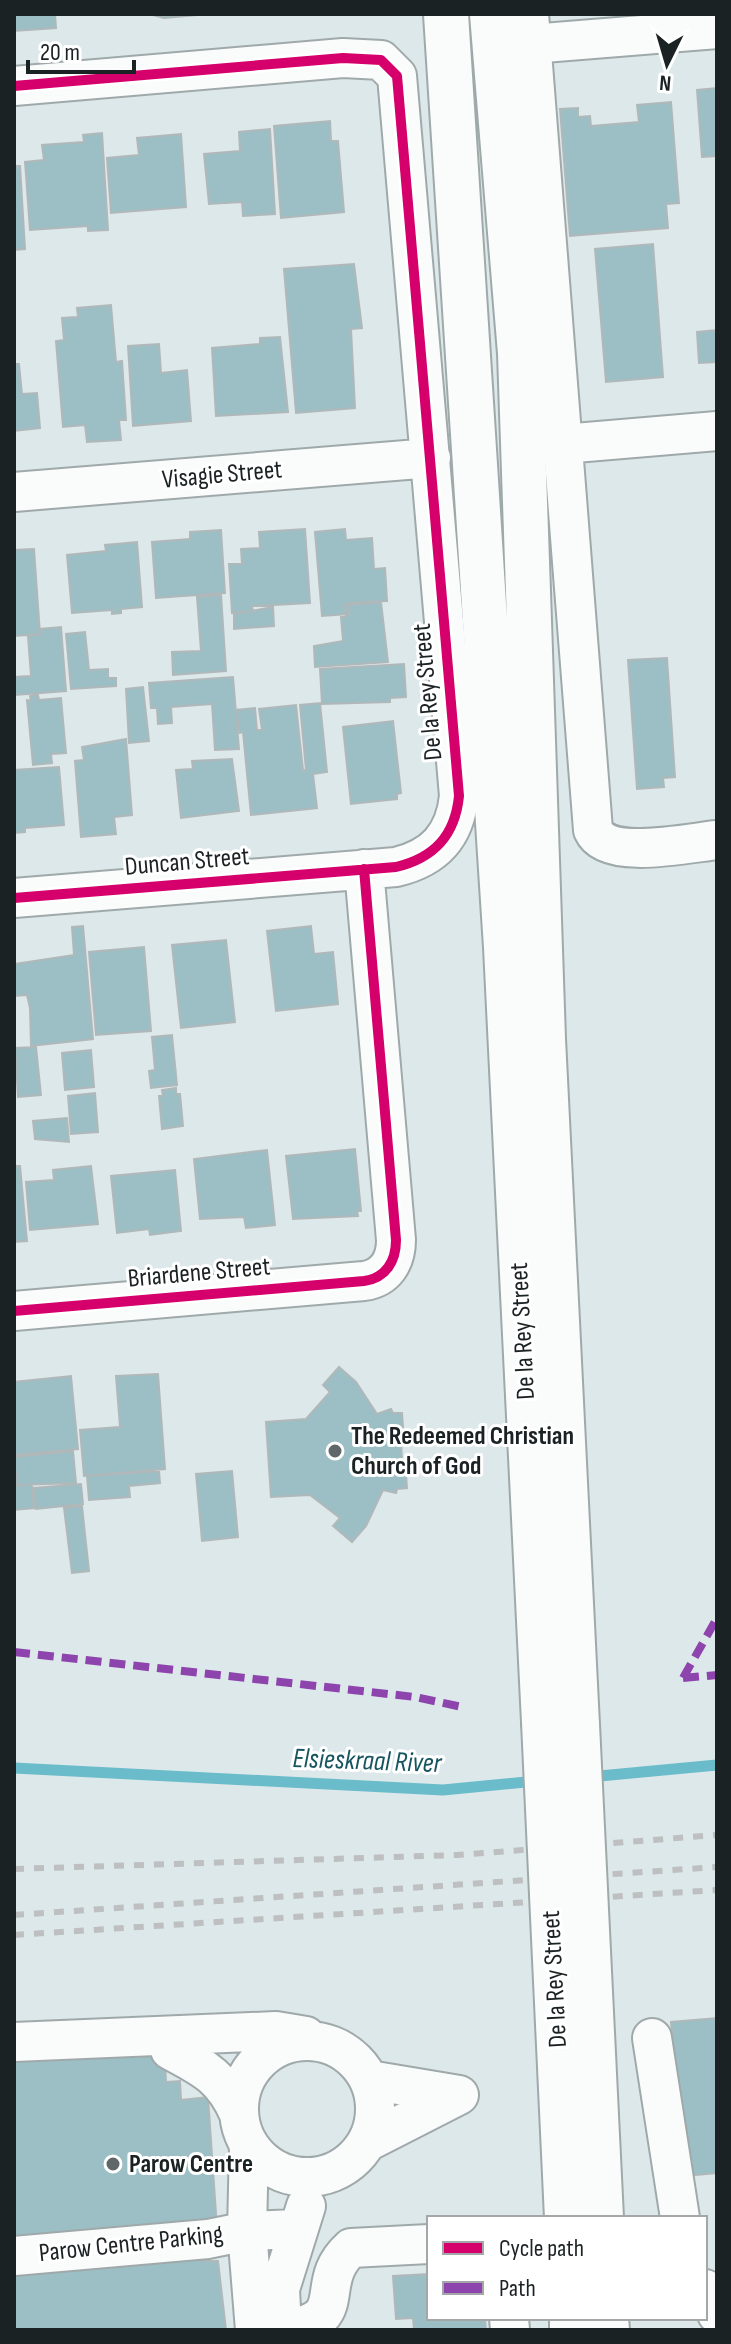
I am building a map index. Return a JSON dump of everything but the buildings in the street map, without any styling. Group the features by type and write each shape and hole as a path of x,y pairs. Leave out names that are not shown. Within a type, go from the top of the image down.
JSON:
{"main road":[{"name":"De la Rey Street","path":"446,14 560,1724 601,2216"},
{"name":"De la Rey Street","path":"492,14 520,353 543,1039 560,1724 567,2216"}],"street":[{"path":"717,29 530,29 593,830 603,843 626,848 717,840"},
{"name":"De la Rey Street","path":"14,86 372,58 389,65 400,85 458,811 448,835 428,855 396,867 364,869"},
{"path":"563,444 717,431"},
{"name":"Visagie Street","path":"14,492 431,458"},
{"name":"Duncan Street","path":"14,898 364,869"},
{"name":"Briardene Street","path":"14,1311 364,1281 385,1271 392,1261 396,1240 364,869"},
{"path":"14,2042 276,2031 302,2035 345,2052 369,2080 374,2096 375,2120 367,2142"},
{"path":"652,2038 680,2216"},
{"path":"255,2330 241,2091 253,2067 276,2049 289,2044 323,2043"},
{"path":"14,2062 236,2045 276,2049"},
{"path":"170,2050 218,2079 228,2090 244,2130 266,2164 283,2173 306,2178 322,2176 344,2167 367,2142 459,2095 369,2080"},
{"path":"322,2176 296,2229 280,2289 282,2330 318,2321 328,2307 335,2265 351,2248 427,2244"},
{"name":"Parow Centre Parking","path":"14,2256 193,2241 247,2231 296,2229"},
{"path":"707,2293 717,2314"}],"waterway":[{"name":"Elsieskraal River","path":"589,1777 717,1765"},
{"name":"Elsieskraal River","path":"14,1768 443,1790 536,1781"}],"railway":[{"path":"14,1869 457,1855 717,1835"},
{"path":"14,1915 717,1867"},
{"path":"14,1935 717,1890"}],"marked path":[{"path":"683,1678 717,1618"},
{"path":"14,1652 415,1697 462,1707"},
{"path":"683,1678 717,1675"}],"cycle path":[{"path":"14,86 343,58 381,60 397,76 459,796 453,823 440,843 421,858 396,867 14,898"},
{"path":"14,1311 364,1281 378,1276 388,1267 396,1240 364,869"}],"place":[{"name":"The Redeemed Christian Church of God","path":"335,1451"},
{"name":"Parow Centre","path":"113,2164"}]}
